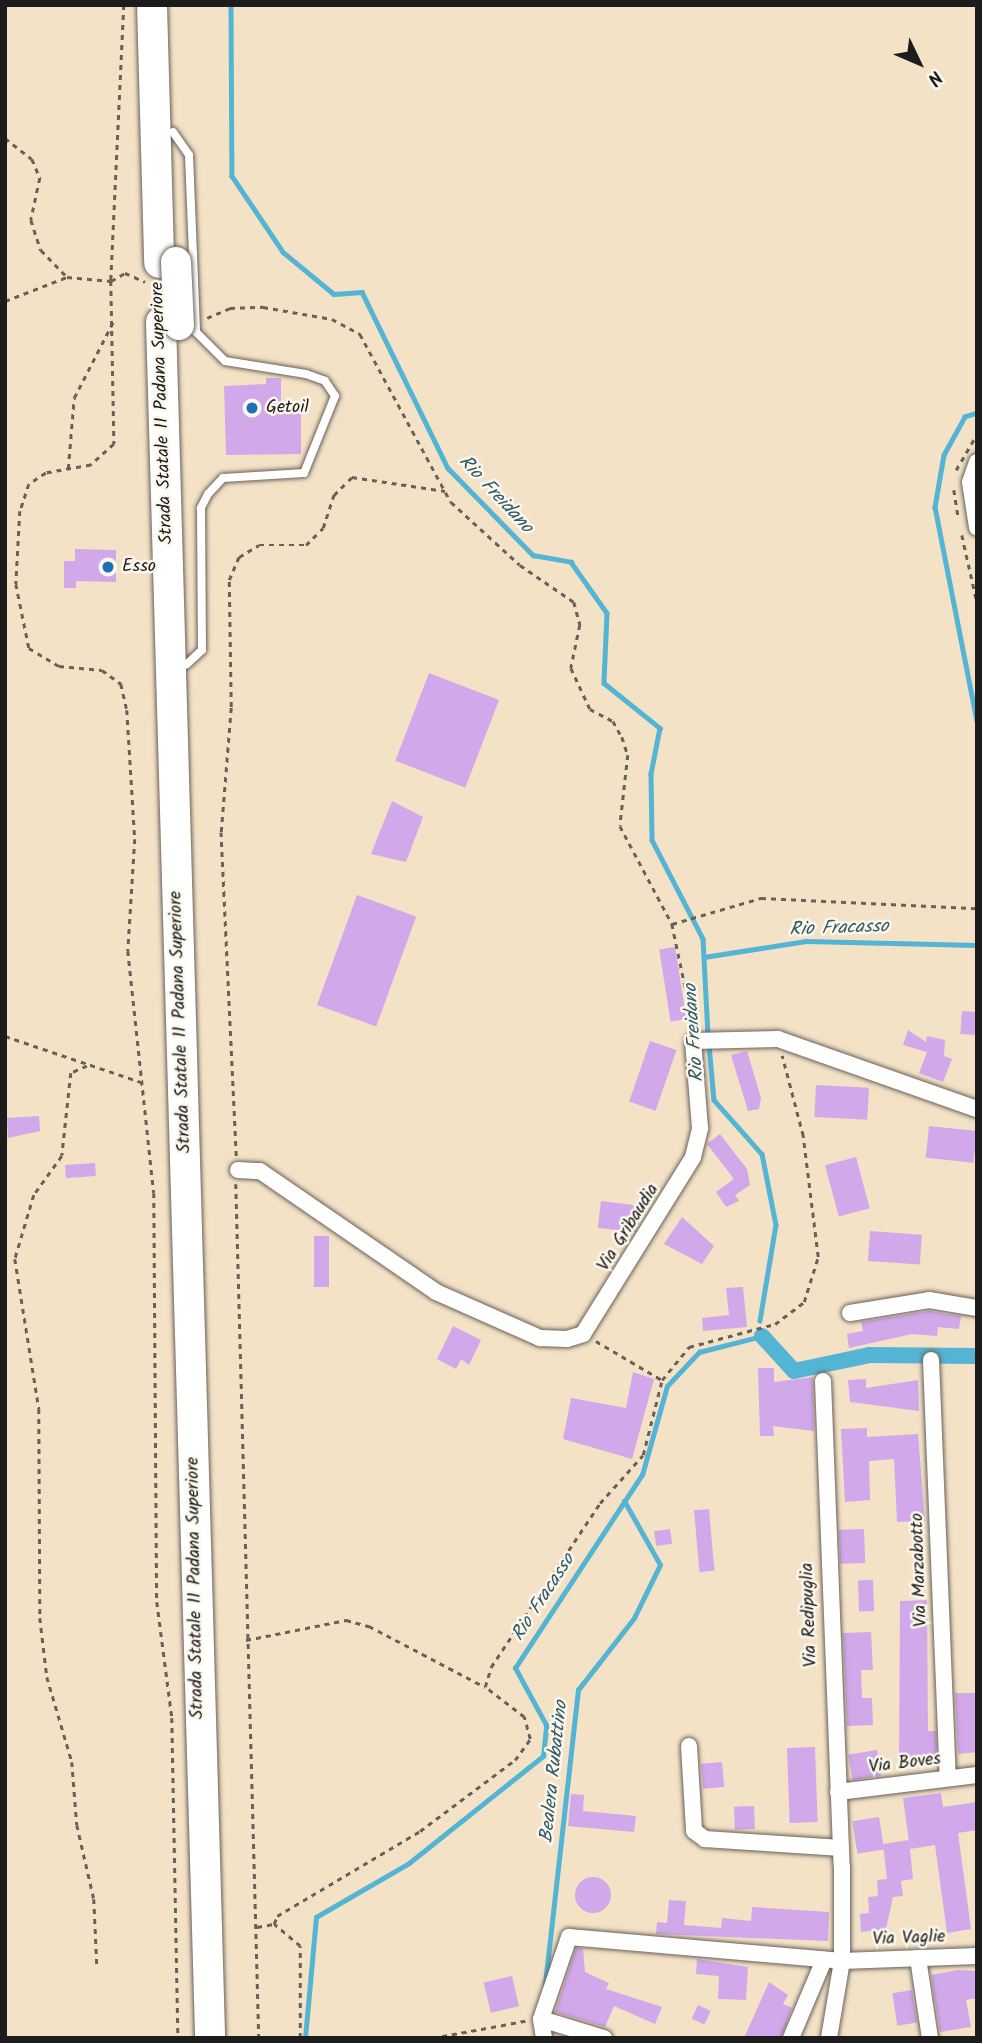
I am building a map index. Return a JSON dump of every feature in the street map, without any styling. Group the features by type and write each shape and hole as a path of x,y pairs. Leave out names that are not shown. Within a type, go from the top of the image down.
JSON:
{"highway":[{"name":"Strada Statale 11 Padana Superiore","path":"152,5 161,269 181,322 187,664 226,2038"},
{"name":"Strada Statale 11 Padana Superiore","path":"161,269 173,132 170,5"},
{"name":"Strada Statale 11 Padana Superiore","path":"181,322 210,2038"}],"street":[{"path":"977,462 971,482 977,527"},
{"path":"704,1040 778,1039 977,1109"},
{"name":"Via Gribaudia","path":"583,1334 693,1157 700,1128 704,1040"},
{"path":"238,1170 260,1171 405,1273 499,1323 540,1338 583,1334"},
{"path":"850,1313 929,1300 977,1308"},
{"name":"Via Marzabotto","path":"930,1360 948,1778"},
{"name":"Via Redipuglia","path":"823,1381 841,1848 842,1961 829,2038"},
{"path":"689,1746 694,1830 705,1839 841,1848"},
{"name":"Via Boves","path":"838,1792 977,1775"},
{"name":"Via Vaglie","path":"537,2020 569,1937 842,1961 977,1956"},
{"path":"918,1958 930,2038"},
{"path":"791,2038 824,1960"},
{"path":"537,2020 544,2038"},
{"path":"537,2020 604,2038"}],"lane":[{"path":"173,132 189,155 196,332 225,361 306,374 325,382 335,396 304,473 223,478 208,494 201,508 202,650 187,664"}],"path":[{"path":"124,5 111,281 114,444 91,465 68,469 29,484 20,511 18,595 29,648 59,666 102,670 121,684 127,710 135,839 128,951 154,1193 157,1602 172,1718 178,2038"},
{"path":"5,138 32,159 40,178 31,219 41,250 66,277"},
{"path":"5,301 66,277 111,281 125,273 161,269"},
{"path":"181,322 230,308 263,307 332,319 360,334 451,502 520,565 574,602 580,625 571,668 578,692 622,737 628,755 620,826 672,924 704,1040"},
{"path":"68,469 74,398 113,321"},
{"path":"672,924 761,898 977,908"},
{"path":"5,1036 87,1066 141,1082"},
{"path":"485,1687 531,1602 600,1503 643,1455 662,1380 689,1347 775,1324 804,1302 818,1257 803,1136 778,1039"},
{"path":"87,1066 71,1073 62,1156 34,1195 15,1259 38,1409 46,1665 72,1762 77,1825 94,1899 97,1965"},
{"path":"583,1334 662,1380"},
{"path":"246,1640 346,1620 369,1626 485,1687 524,1717 530,1739 515,1760 481,1790 274,1924 256,1927"},
{"path":"274,1924 289,1931 300,1946 300,2038"},
{"path":"432,2038 537,2020"}],"building":[{"path":"266,378 281,378 281,405 301,405 301,454 226,455 224,386 266,384"},
{"path":"75,549 116,550 116,582 76,581 76,588 64,588 64,561 75,561"},
{"path":"429,673 499,700 465,788 395,761"},
{"path":"392,801 423,817 406,862 371,854"},
{"path":"357,895 416,917 376,1026 317,1005"},
{"path":"675,947 686,1019 671,1022 659,950"},
{"path":"962,1011 977,1012 975,1035 960,1034"},
{"path":"908,1030 926,1042 927,1036 945,1040 944,1056 952,1059 943,1082 919,1073 927,1052 903,1045"},
{"path":"650,1041 676,1050 656,1111 629,1102"},
{"path":"747,1051 761,1098 759,1109 748,1111 731,1055"},
{"path":"816,1085 869,1088 867,1120 814,1117"},
{"path":"39,1116 40,1131 8,1138 7,1118"},
{"path":"929,1126 977,1131 973,1163 926,1158"},
{"path":"720,1134 747,1169 750,1185 735,1195 739,1201 726,1207 716,1192 734,1179 707,1144"},
{"path":"856,1157 870,1208 839,1216 825,1165"},
{"path":"95,1163 96,1176 66,1178 65,1165"},
{"path":"601,1201 640,1206 636,1233 598,1228"},
{"path":"682,1217 714,1246 702,1264 664,1244"},
{"path":"870,1231 922,1235 920,1265 868,1261"},
{"path":"314,1236 329,1236 329,1287 314,1287"},
{"path":"743,1287 747,1327 703,1331 702,1318 729,1315 726,1288"},
{"path":"929,1311 961,1316 959,1329 938,1327 937,1336 912,1334 849,1348 847,1334 863,1331 861,1322"},
{"path":"453,1326 481,1340 469,1365 461,1359 456,1369 437,1359"},
{"path":"758,1368 774,1368 774,1382 813,1377 814,1431 773,1426 774,1436 760,1436"},
{"path":"633,1372 654,1379 632,1459 563,1439 571,1398 626,1408"},
{"path":"866,1379 866,1388 918,1380 919,1411 850,1402 848,1380"},
{"path":"867,1428 867,1437 918,1434 925,1521 897,1522 894,1459 869,1461 870,1500 845,1502 841,1429"},
{"path":"709,1509 714,1571 699,1572 694,1510"},
{"path":"670,1529 672,1544 656,1546 654,1531"},
{"path":"864,1529 865,1563 840,1564 839,1530"},
{"path":"873,1580 874,1611 859,1612 858,1581"},
{"path":"927,1600 928,1731 936,1731 937,1757 934,1763 899,1764 900,1601"},
{"path":"871,1632 873,1670 861,1670 862,1698 872,1698 873,1725 847,1726 843,1633"},
{"path":"955,1693 977,1693 977,1752 958,1754"},
{"path":"815,1747 818,1822 790,1823 787,1748"},
{"path":"877,1750 881,1776 852,1780 848,1755"},
{"path":"722,1762 724,1787 703,1789 701,1764"},
{"path":"941,1793 943,1807 977,1802 977,1830 958,1833 971,1929 947,1933 935,1845 910,1849 903,1798"},
{"path":"571,1794 584,1795 583,1811 636,1816 634,1832 568,1826"},
{"path":"754,1806 755,1829 735,1830 734,1807"},
{"path":"879,1817 884,1850 857,1854 852,1821"},
{"path":"909,1840 913,1879 901,1881 903,1896 893,1897 886,1929 861,1932 860,1914 869,1913 868,1897 878,1896 877,1880 887,1879 883,1844"},
{"path":"593,1877 606,1882 611,1895 606,1908 593,1913 580,1908 575,1895 580,1882"},
{"path":"669,1900 686,1901 684,1925 721,1928 722,1918 751,1921 752,1907 829,1912 828,1941 656,1934 657,1922 667,1923"},
{"path":"576,1948 583,1949 585,1972 609,1983 606,1989 662,2007 655,2024 614,2006 605,2027 555,2012"},
{"path":"697,1959 748,1967 746,2000 718,1999 719,1976 696,1974"},
{"path":"958,1970 977,1971 977,1998 966,2000 971,2027 940,2032 931,1975"},
{"path":"512,1976 519,2006 491,2013 484,1983"},
{"path":"769,1982 788,1995 783,2004 792,2008 781,2038 744,2038"},
{"path":"912,1990 917,2023 897,2026 892,1993"},
{"path":"698,2005 711,2011 704,2025 692,2019"}],"waterway":[{"name":"Rio Freidano","path":"231,5 232,176 283,252 334,294 362,292 448,468 533,555 571,562 607,613 604,683 660,728 651,774 652,840 703,939 708,1036"},
{"name":"Rio Fracasso","path":"977,413 965,417 944,455 935,507 977,721"},
{"name":"Rio Fracasso","path":"704,957 806,941 977,945"},
{"name":"Rio Freidano","path":"709,1045 714,1100 762,1154 776,1225 760,1321"},
{"name":"Rio Fracasso","path":"305,2038 316,1917 409,1863 543,1756 546,1725 515,1668 642,1475 667,1386 699,1352 762,1336"},
{"path":"762,1336 794,1371 870,1355 977,1356"},
{"name":"Bealera Rubattino","path":"545,1984 578,1690 634,1618 660,1565 624,1501"}],"place":[{"name":"Getoil","path":"252,408"},
{"name":"Esso","path":"108,567"}]}
